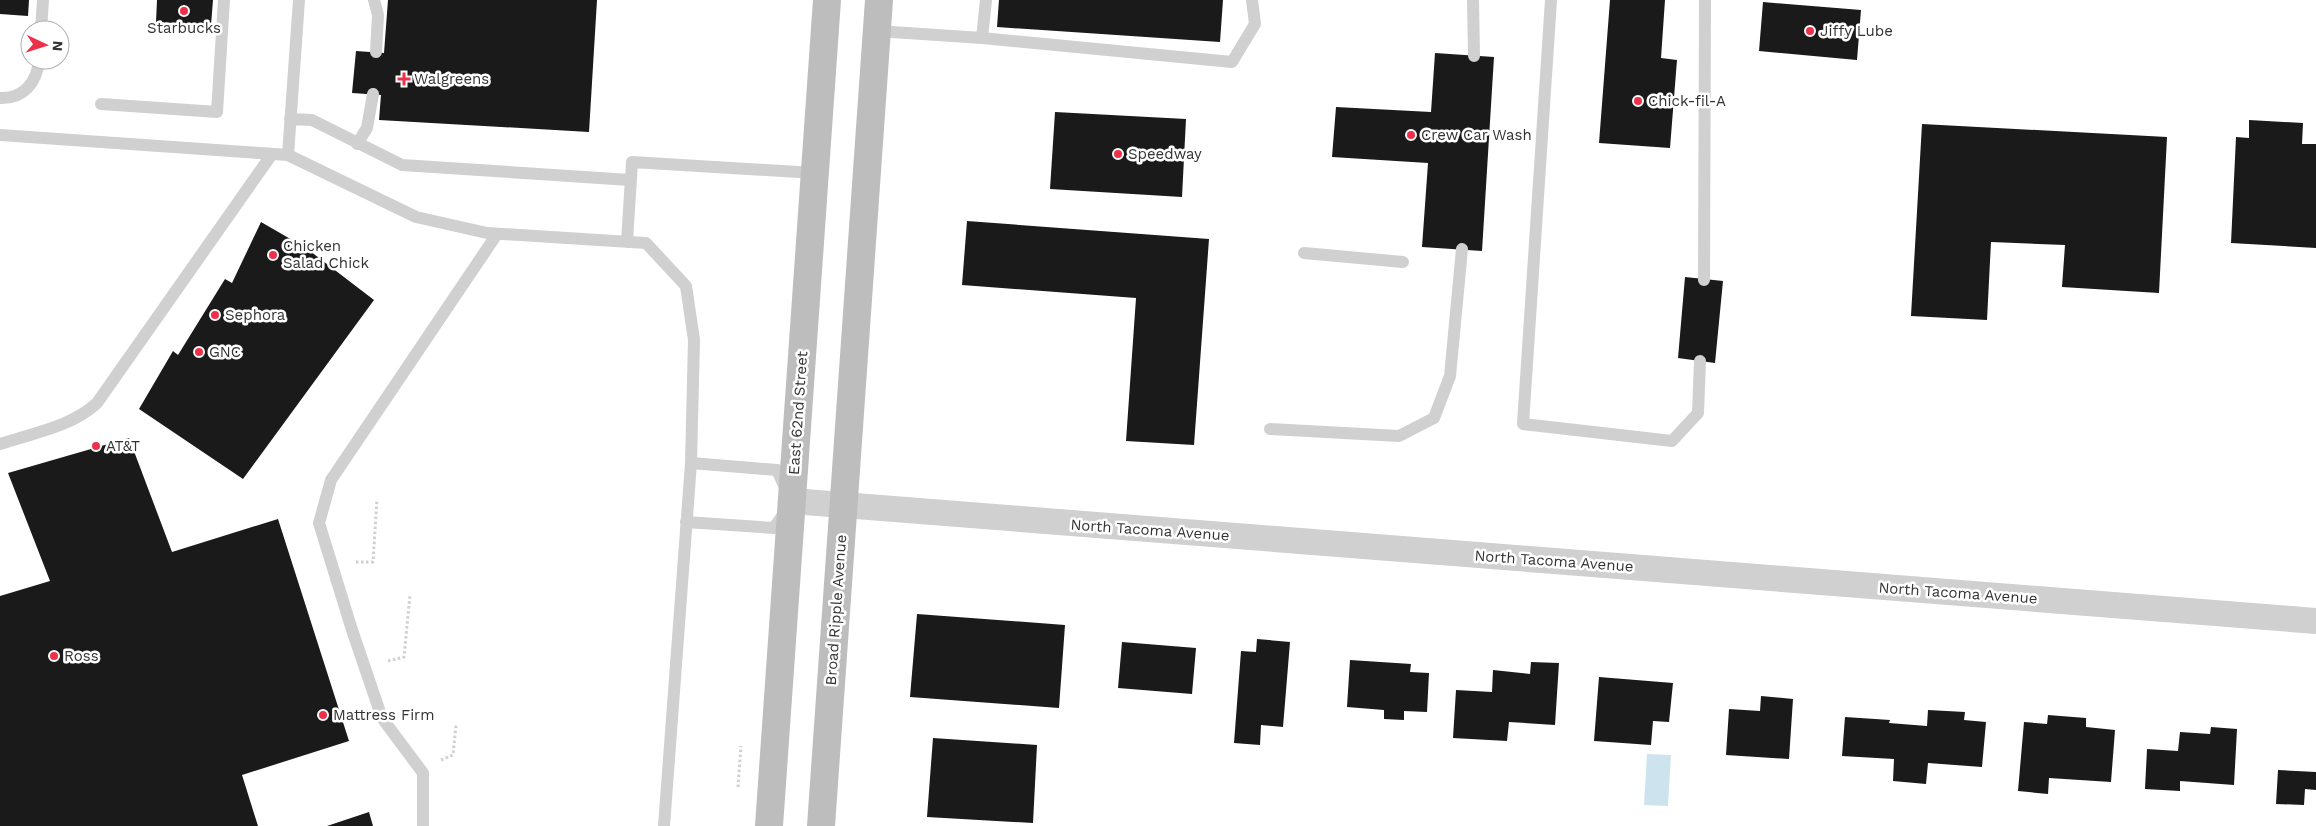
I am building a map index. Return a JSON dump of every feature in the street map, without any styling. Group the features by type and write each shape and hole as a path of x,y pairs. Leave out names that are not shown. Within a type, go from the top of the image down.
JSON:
{"street":[{"name":"East 62nd Street","path":"769,826 827,0"},
{"path":"844,506 879,0"},
{"name":"North Tacoma Avenue","path":"792,501 2316,621"},
{"name":"Broad Ripple Avenue","path":"821,826 844,506"}],"lane":[{"path":"42,20 43,0"},
{"path":"101,104 217,112 224,0"},
{"path":"288,155 299,0"},
{"path":"374,0 378,15 376,52"},
{"path":"982,38 986,0"},
{"path":"876,31 982,38 1232,62 1255,24 1252,0"},
{"path":"1473,0 1474,56"},
{"path":"1552,0 1537,242 1523,424 1672,440 1698,414 1700,361"},
{"path":"1704,280 1705,0"},
{"path":"0,98 11,98 30,87 36,78 37,70"},
{"path":"356,144 367,128 373,94"},
{"path":"290,119 312,120 356,144 402,165 630,180"},
{"path":"0,135 288,155 416,217 497,234 646,243 686,286 694,340 690,463 664,826"},
{"path":"0,444 74,420 86,414 97,403 272,154"},
{"path":"627,242 632,162 815,173"},
{"path":"423,826 422,773 382,718 319,523 331,480 497,234"},
{"path":"1270,429 1399,436 1434,418 1450,376 1462,249"},
{"path":"1304,252 1403,262"},
{"path":"686,522 774,528 792,501 777,470 690,463"}],"path":[{"path":"331,562 372,562 378,499"},
{"path":"364,665 404,657 410,595"}],"water":[{"path":"1647,754 1671,755 1668,806 1644,805"}],"building":[{"path":"0,0 29,0 28,16 0,14"},
{"name":"Starbucks","path":"157,0 213,0 211,25 156,22"},
{"name":"Walgreens","path":"388,0 597,0 589,132 379,120 381,95 352,93 356,51 384,53"},
{"path":"999,0 1223,0 1220,42 997,27"},
{"name":"Chick-fil-A","path":"1610,0 1665,0 1661,58 1677,60 1670,148 1599,143"},
{"name":"Jiffy Lube","path":"1763,2 1861,10 1857,60 1759,51"},
{"name":"Crew Car Wash","path":"1435,53 1494,57 1482,251 1422,247 1428,163 1332,157 1336,107 1431,112"},
{"name":"Speedway","path":"1055,112 1186,119 1182,197 1050,189"},
{"path":"2249,120 2303,123 2302,144 2316,144 2316,248 2231,243 2236,137 2249,138"},
{"path":"1922,124 2167,137 2159,293 2062,287 2065,245 1991,242 1987,320 1911,316"},
{"path":"967,221 1209,239 1194,445 1126,441 1136,298 962,285"},
{"path":"261,222 306,248 374,300 243,479 139,409 173,351 178,355 225,279 232,283"},
{"path":"1685,277 1723,281 1715,363 1678,358"},
{"path":"129,438 172,552 278,519 349,741 242,775 258,826 0,826 0,596 50,581 8,473"},
{"path":"917,614 1065,625 1059,708 910,697"},
{"path":"1257,639 1290,642 1283,727 1261,725 1260,745 1234,743 1241,651 1256,652"},
{"path":"1122,642 1196,648 1192,694 1118,688"},
{"path":"1350,660 1411,664 1410,672 1429,673 1427,712 1404,711 1404,720 1384,719 1384,710 1347,707"},
{"path":"1531,662 1559,663 1555,725 1509,722 1507,741 1453,738 1456,690 1492,692 1493,670 1530,674"},
{"path":"1599,677 1673,683 1669,722 1653,721 1651,745 1594,741"},
{"path":"1761,696 1793,699 1789,759 1726,755 1729,709 1760,711"},
{"path":"1928,710 1965,712 1964,720 1986,722 1982,767 1928,763 1926,784 1893,781 1894,759 1842,756 1845,717 1890,720 1889,723 1927,726"},
{"path":"2048,715 2086,718 2086,727 2115,730 2111,782 2049,778 2048,794 2018,791 2024,722 2047,724"},
{"path":"2211,727 2237,729 2234,785 2180,781 2180,791 2145,789 2147,749 2178,751 2180,732 2210,734"},
{"path":"933,738 1037,745 1033,823 927,817"},
{"path":"2278,770 2316,772 2316,790 2305,789 2304,805 2276,804"},
{"path":"369,812 373,826 327,826"}],"place":[{"name":"Starbucks","path":"184,11"},
{"name":"Jiffy Lube","path":"1810,31"},
{"name":"Walgreens","path":"404,79"},
{"name":"Chick-fil-A","path":"1638,101"},
{"name":"Crew Car Wash","path":"1411,135"},
{"name":"Speedway","path":"1118,154"},
{"name":"Chicken Salad Chick","path":"273,255"},
{"name":"Sephora","path":"215,315"},
{"name":"GNC","path":"199,352"},
{"name":"AT&T","path":"96,446"},
{"name":"Ross","path":"54,656"},
{"name":"Mattress Firm","path":"323,715"}]}
